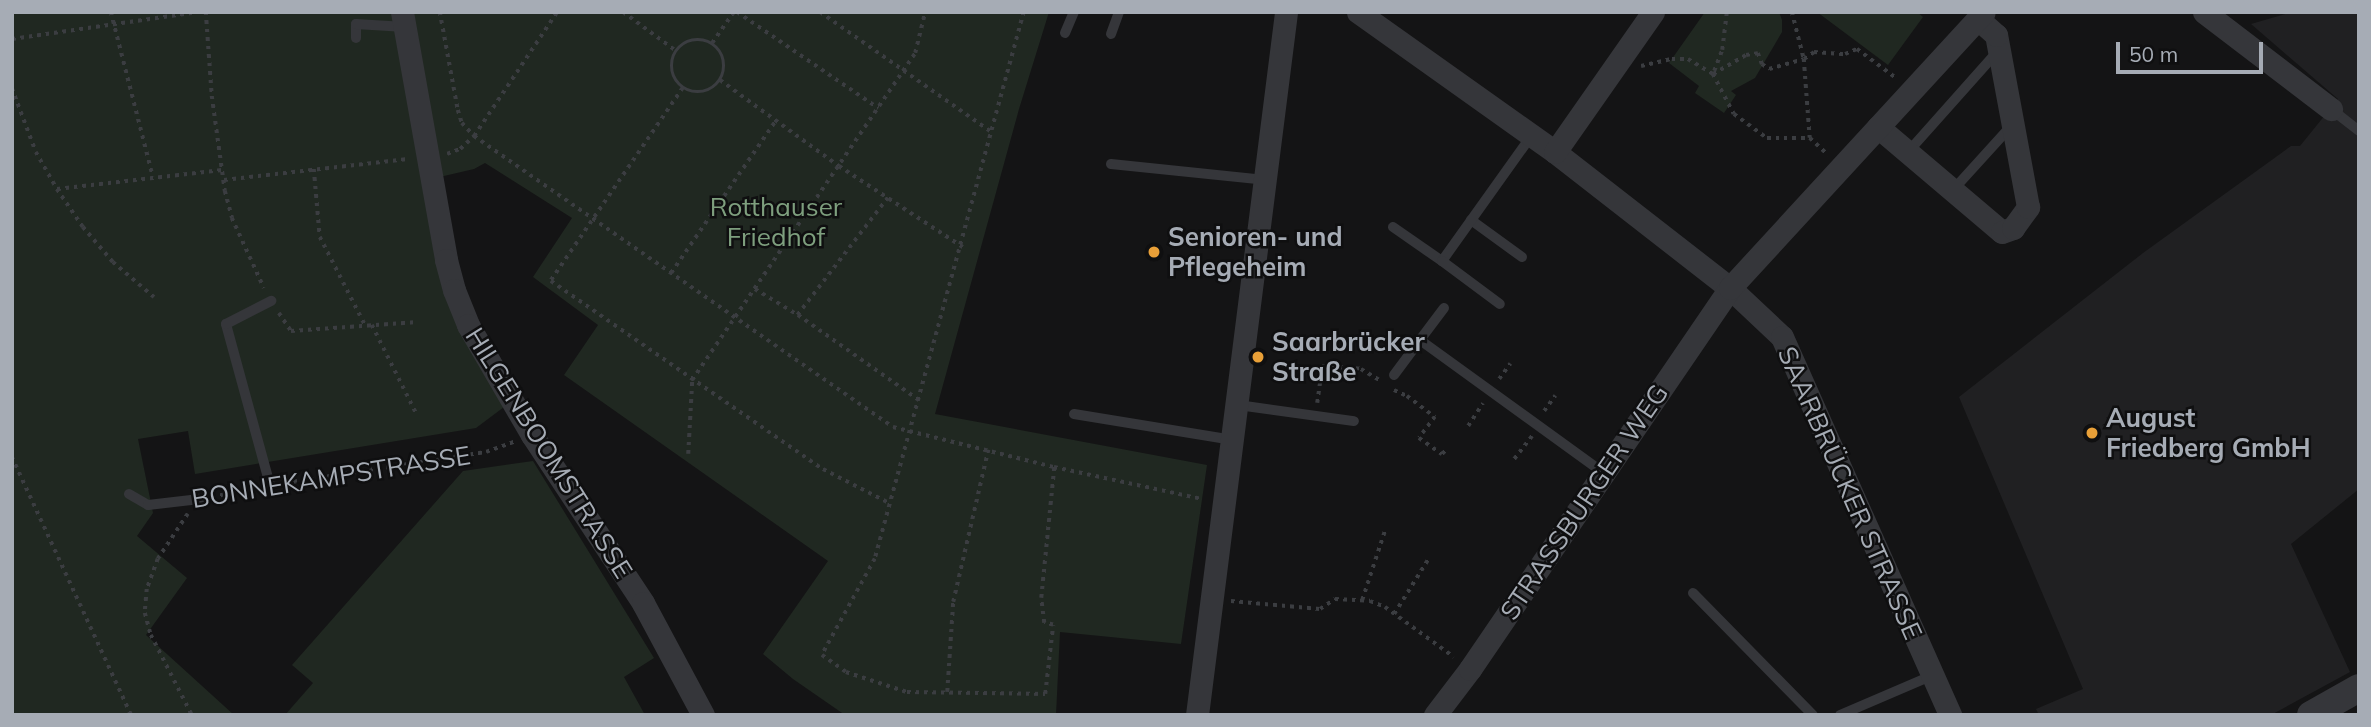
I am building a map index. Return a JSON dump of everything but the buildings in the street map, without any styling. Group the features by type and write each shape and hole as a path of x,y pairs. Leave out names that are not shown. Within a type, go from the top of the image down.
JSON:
{"street":[{"path":"1197,715 1267,180 1286,12"},
{"path":"1555,152 1653,12"},
{"path":"2204,12 2331,109"},
{"name":"SAARBRÜCKER STRASSE","path":"1368,14 1555,152 1730,288 1782,337 1950,715"},
{"path":"1878,127 2002,232 2013,228 2028,207 1996,35 1981,15"},
{"name":"STRASSBURGER WEG","path":"1435,715 1470,669 1730,288 1981,15"},
{"name":"HILGENBOOMSTRASSE","path":"403,20 454,290 468,326 532,435 643,603 703,715"},
{"path":"2311,715 2359,688"}],"lane":[{"path":"1065,33 1074,12"},
{"path":"1111,34 1119,12"},
{"path":"356,38 356,24 403,20"},
{"path":"1908,152 1999,51"},
{"path":"2331,109 2359,131"},
{"path":"1953,190 2012,124"},
{"path":"1442,261 1532,135"},
{"path":"1111,164 1267,180"},
{"path":"1472,220 1522,257"},
{"path":"1393,227 1500,304"},
{"path":"270,485 226,324 271,300"},
{"path":"1394,374 1444,308"},
{"path":"1420,340 1604,473"},
{"path":"1238,405 1354,421"},
{"path":"1074,414 1233,440"},
{"name":"BONNEKAMPSTRASSE","path":"130,494 149,505 200,499"},
{"path":"1693,593 1813,715"},
{"path":"1840,715 1931,676"}],"path":[{"path":"111,12 153,177"},
{"path":"12,39 196,12"},
{"path":"206,12 212,96 232,218 271,300 291,331 418,321"},
{"path":"440,12 458,110 462,123 474,136 892,427 1225,505"},
{"path":"224,180 429,157 460,149 474,136 557,12"},
{"path":"623,12 676,51"},
{"path":"712,43 736,12 878,108"},
{"path":"820,12 993,133"},
{"path":"688,454 692,380 915,53 925,12"},
{"path":"1024,12 963,247 875,559 822,654 846,672 907,692 1045,695 1053,625 1044,623 1041,598 1054,467"},
{"path":"1713,74 1722,50 1727,12"},
{"path":"1619,60 1637,67 1672,59 1688,59 1713,74 1734,114 1768,138 1810,138 1804,59 1793,12"},
{"path":"699,39 712,43 721,54 724,67 720,80 710,89 697,92 684,88 674,78 671,64 676,51 686,42 699,39"},
{"path":"1713,74 1746,55 1758,53 1762,64 1769,68 1804,59 1814,52 1845,54 1857,49 1912,91"},
{"path":"720,80 839,166 963,247"},
{"path":"12,88 36,152 57,189 83,227 113,261 154,297"},
{"path":"684,88 551,281 823,468 891,504"},
{"path":"671,273 776,120"},
{"path":"314,169 320,237 365,326"},
{"path":"57,189 223,170"},
{"path":"798,315 888,198"},
{"path":"754,289 798,315 919,400"},
{"path":"372,325 417,415"},
{"path":"1316,416 1322,366 1361,369 1407,396 1435,417 1419,438 1442,454 1446,450"},
{"name":"BONNEKAMPSTRASSE","path":"200,499 270,485 486,452 532,435"},
{"path":"947,692 953,602 988,450"},
{"path":"12,457 131,715"},
{"path":"192,715 151,635 145,613 147,589 158,559 200,499"},
{"path":"1362,600 1385,530"},
{"path":"1394,614 1429,558"},
{"path":"1211,599 1320,608 1335,599 1362,600 1385,607 1470,669"}],"shaded area":[{"name":"August Friedberg GmbH","path":"2292,12 2359,12 2359,489 2291,544 2350,672 2271,715 2039,715 2036,709 2083,689 1959,397 2143,253 2291,146 2300,146 2338,99 2251,24"}],"green space":[{"name":"Rotthauser Friedhof","path":"12,12 1049,12 1019,109 935,414 1207,465 1181,644 1060,632 1056,715 845,715 793,679 763,654 828,561 564,375 598,325 533,277 572,218 485,163 474,169 431,179 443,261 508,404 476,428 195,474 188,431 138,439 153,513 137,536 187,578 146,635 234,715 12,715"},
{"path":"1705,12 1779,12 1782,20 1782,32 1755,78 1731,91 1736,95 1724,113 1695,93 1699,86 1669,63"},
{"path":"1817,12 1917,12 1923,17 1888,65"},
{"path":"533,461 654,658 624,677 645,715 285,715 313,683 292,665 463,471"}],"place":[{"name":"Senioren- und Pflegeheim","path":"1154,252"},
{"name":"Saarbrücker Straße","path":"1258,357"},
{"name":"August Friedberg GmbH","path":"2092,433"}]}
